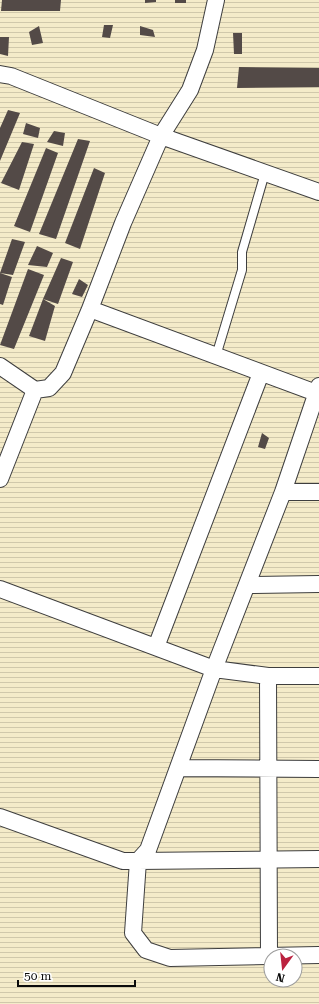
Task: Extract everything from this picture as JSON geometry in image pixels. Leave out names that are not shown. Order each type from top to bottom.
[{"type":"street","points":[[0,366],[35,390],[49,388],[63,373],[90,309],[123,223],[161,136],[190,90],[205,50],[216,0]]},
{"type":"street","points":[[0,74],[11,76],[161,136],[319,192]]},
{"type":"street","points":[[90,309],[261,373],[318,391],[283,492],[214,669],[148,850],[138,862],[133,934],[146,950],[170,958],[263,956]]},
{"type":"street","points":[[156,647],[261,373]]},
{"type":"street","points":[[0,479],[35,390]]},
{"type":"street","points":[[283,492],[319,492]]},
{"type":"street","points":[[247,585],[319,584]]},
{"type":"street","points":[[0,589],[214,669],[268,676],[319,676]]},
{"type":"street","points":[[268,676],[269,948]]},
{"type":"street","points":[[179,768],[319,768]]},
{"type":"street","points":[[0,817],[123,862],[319,859]]},
{"type":"street","points":[[303,955],[319,955]]},
{"type":"lane","points":[[216,356],[242,270],[242,252],[265,173]]},
{"type":"shaded area","points":[[0,0],[319,0],[319,1004],[0,1004]]},
{"type":"building","points":[[2,0],[61,0],[60,11],[1,11]]},
{"type":"building","points":[[145,0],[156,0],[156,2],[145,3]]},
{"type":"building","points":[[175,0],[186,0],[186,3],[175,3]]},
{"type":"building","points":[[104,25],[113,25],[110,38],[102,37]]},
{"type":"building","points":[[39,26],[43,43],[32,45],[29,32]]},
{"type":"building","points":[[140,26],[153,30],[155,37],[140,35]]},
{"type":"building","points":[[233,33],[242,33],[242,54],[234,54]]},
{"type":"building","points":[[0,37],[9,37],[8,56],[0,54]]},
{"type":"building","points":[[239,67],[319,68],[319,87],[237,88]]},
{"type":"building","points":[[8,110],[20,113],[0,161],[0,128]]},
{"type":"building","points":[[26,123],[40,128],[38,138],[23,134]]},
{"type":"building","points":[[54,131],[65,133],[63,146],[47,142]]},
{"type":"building","points":[[78,139],[90,141],[56,239],[39,234]]},
{"type":"building","points":[[22,142],[34,144],[19,190],[1,183]]},
{"type":"building","points":[[46,148],[58,153],[30,232],[14,226]]},
{"type":"building","points":[[94,168],[105,173],[80,249],[65,243]]},
{"type":"building","points":[[12,239],[25,242],[13,275],[0,273]]},
{"type":"building","points":[[37,246],[53,253],[47,267],[28,265]]},
{"type":"building","points":[[61,258],[73,262],[58,304],[43,299]]},
{"type":"building","points":[[28,269],[44,275],[14,349],[0,345]]},
{"type":"building","points":[[0,273],[12,277],[3,305],[0,304]]},
{"type":"building","points":[[79,279],[88,285],[82,297],[72,294]]},
{"type":"building","points":[[43,299],[55,306],[45,341],[29,336]]},
{"type":"building","points":[[262,433],[269,438],[265,449],[258,447]]}]
